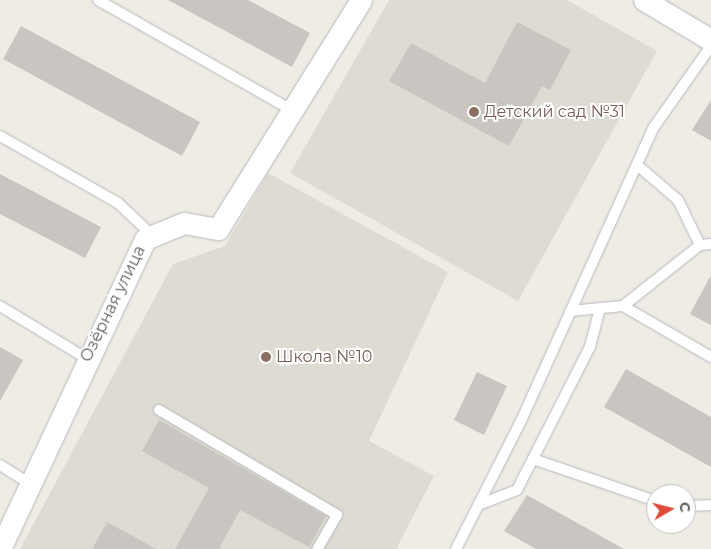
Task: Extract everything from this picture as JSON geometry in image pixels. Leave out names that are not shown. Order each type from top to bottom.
[{"type":"street","name":"Озёрная улица","points":[[0,549],[87,359],[145,239],[184,223],[218,229],[361,0]]},
{"type":"street","points":[[644,0],[711,40]]},
{"type":"lane","points":[[98,0],[292,111]]},
{"type":"lane","points":[[456,549],[570,311],[654,127],[711,46]]},
{"type":"lane","points":[[0,136],[118,203],[152,236]]},
{"type":"lane","points":[[570,311],[623,306],[706,244],[678,200],[637,165]]},
{"type":"lane","points":[[0,306],[87,359]]},
{"type":"lane","points":[[623,306],[711,358]]},
{"type":"lane","points":[[478,505],[518,490],[590,348],[600,308]]},
{"type":"lane","points":[[159,410],[337,515],[317,549]]},
{"type":"lane","points":[[533,458],[646,498]]},
{"type":"lane","points":[[0,465],[29,483]]},
{"type":"lane","points":[[696,506],[711,505]]},
{"type":"shaded area","name":"Детский сад №31","points":[[389,0],[567,0],[657,51],[518,301],[290,173]]},
{"type":"shaded area","name":"Школа №10","points":[[268,173],[448,272],[369,441],[434,476],[396,549],[20,549],[173,264],[225,246]]},
{"type":"building","points":[[168,0],[248,0],[310,33],[292,67]]},
{"type":"building","points":[[517,22],[571,50],[550,90],[542,86],[509,146],[389,81],[411,43],[485,83]]},
{"type":"building","points":[[21,26],[200,122],[182,156],[3,59]]},
{"type":"building","points":[[711,100],[711,141],[692,130]]},
{"type":"building","points":[[0,174],[101,227],[85,258],[0,214]]},
{"type":"building","points":[[711,275],[711,325],[690,314]]},
{"type":"building","points":[[0,347],[23,360],[0,401]]},
{"type":"building","points":[[626,369],[711,417],[711,467],[604,407]]},
{"type":"building","points":[[477,372],[507,386],[484,435],[454,420]]},
{"type":"building","points":[[159,420],[326,516],[309,547],[240,510],[219,549],[175,549],[209,488],[142,451]]},
{"type":"building","points":[[527,495],[624,549],[536,549],[504,531]]},
{"type":"building","points":[[107,522],[156,549],[92,549]]},
{"type":"place","name":"Детский сад №31","points":[[474,112]]},
{"type":"place","name":"Школа №10","points":[[266,357]]}]
